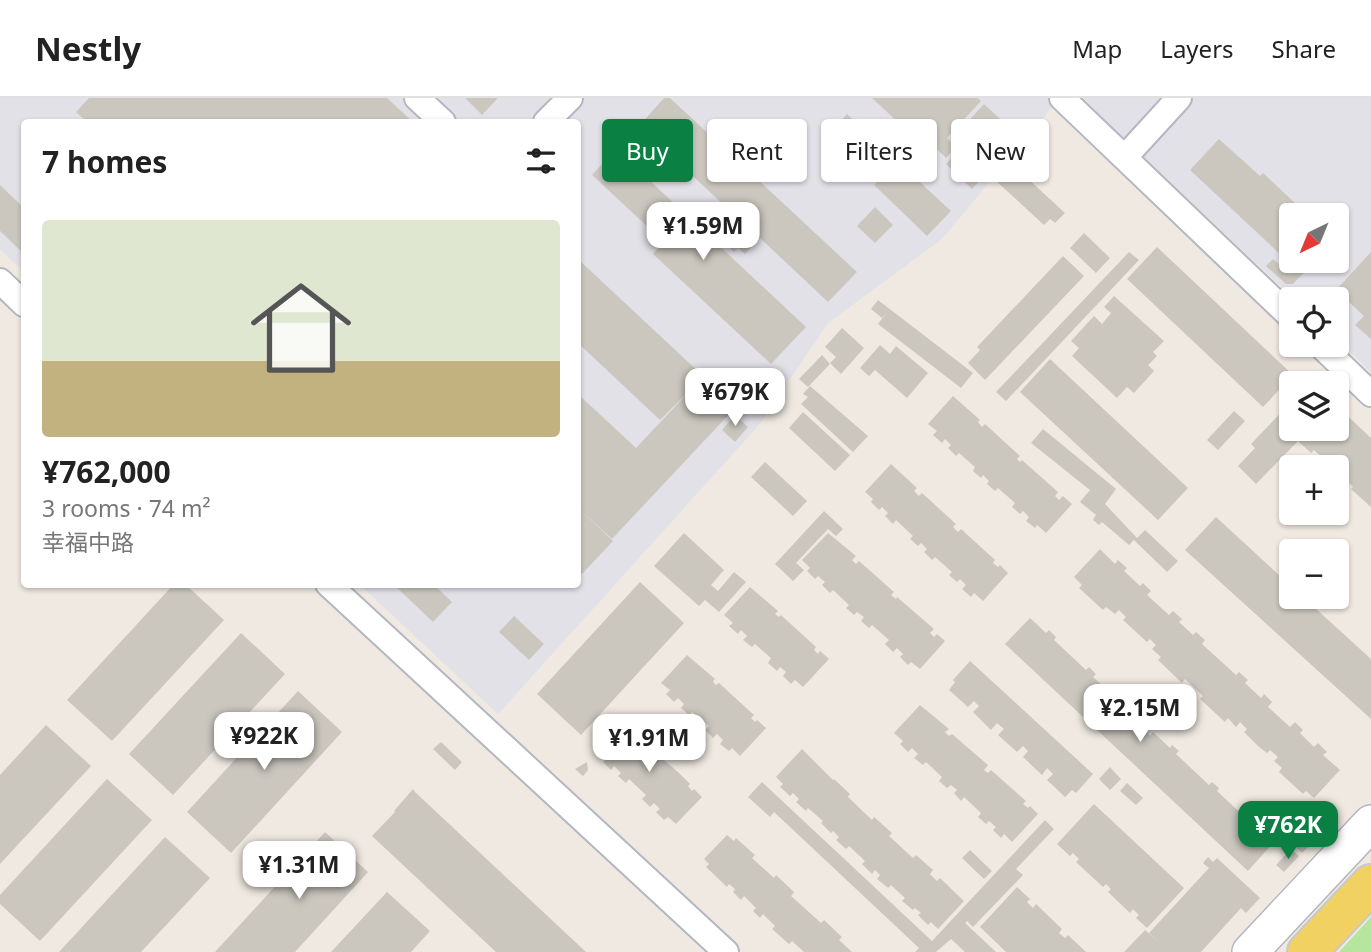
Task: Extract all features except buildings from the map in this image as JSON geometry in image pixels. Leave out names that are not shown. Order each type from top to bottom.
[{"type":"main road","points":[[1250,952],[1371,823]]},
{"type":"main road","points":[[1307,952],[1371,884]]},
{"type":"street","points":[[417,98],[440,119]]},
{"type":"street","points":[[549,119],[570,98]]},
{"type":"street","points":[[1062,98],[1279,305]]},
{"type":"street","points":[[1125,157],[1179,98]]},
{"type":"street","points":[[0,281],[21,301]]},
{"type":"street","points":[[1332,357],[1371,394]]},
{"type":"street","points":[[332,588],[726,952]]},
{"type":"shaded area","points":[[0,98],[1060,98],[1042,119],[951,119],[951,182],[990,182],[942,239],[828,323],[759,425],[498,714],[363,588],[581,588],[581,119],[21,119],[21,269],[0,249]]},
{"type":"shaded area","points":[[1081,98],[1371,98],[1371,372],[1349,351],[1349,287],[1281,287]]},
{"type":"green space","points":[[1371,917],[1371,952],[1339,952]]}]
